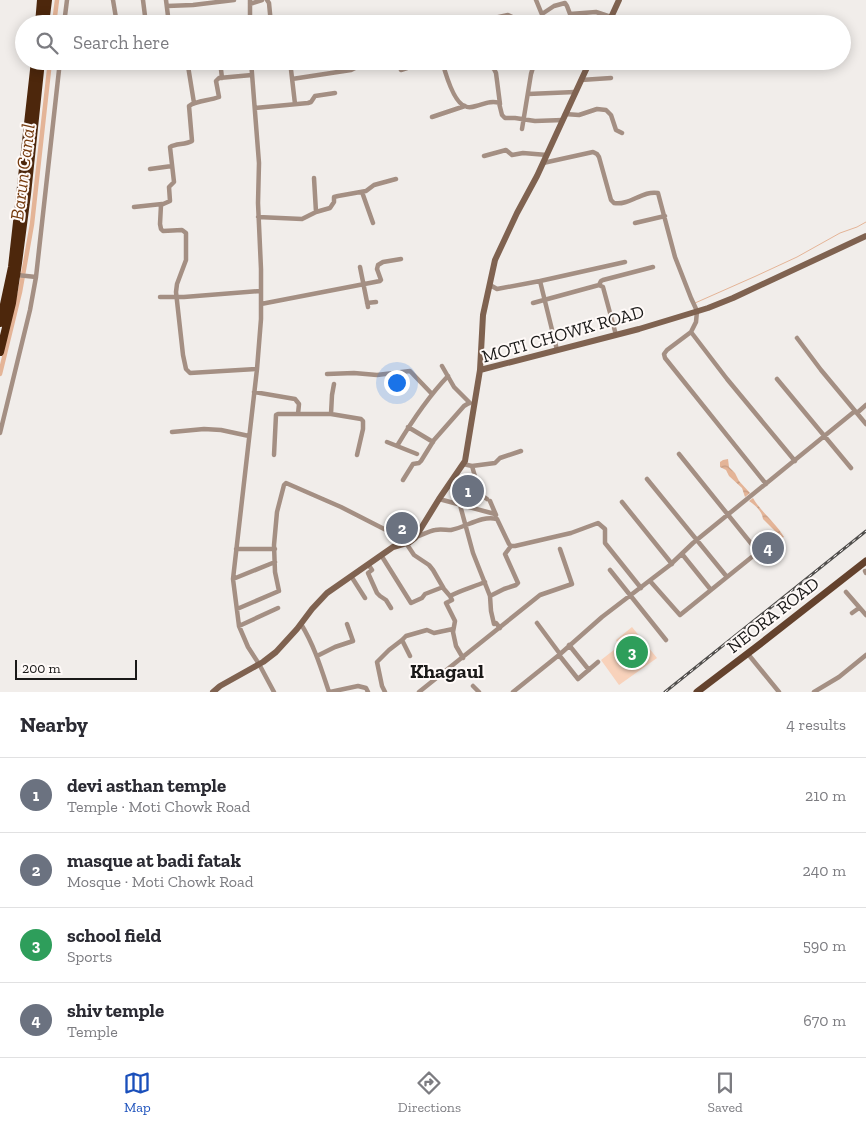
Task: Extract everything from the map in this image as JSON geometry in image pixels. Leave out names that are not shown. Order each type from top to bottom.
[{"type":"highway","points":[[40,15],[41,0]]},
{"type":"highway","points":[[46,15],[48,0]]},
{"type":"highway","points":[[0,323],[12,268],[34,70]]},
{"type":"highway","points":[[0,352],[19,275],[40,70]]},
{"type":"main road","name":"NEORA ROAD","points":[[699,691],[866,561]]},
{"type":"street","points":[[65,15],[67,0]]},
{"type":"street","points":[[113,0],[116,15]]},
{"type":"street","points":[[143,0],[145,15]]},
{"type":"street","points":[[166,3],[193,6],[234,0]]},
{"type":"street","points":[[250,15],[250,2],[262,0]]},
{"type":"street","points":[[267,0],[270,15]]},
{"type":"street","points":[[536,0],[542,14],[554,3],[565,2],[569,12],[572,14],[596,12],[605,15]]},
{"type":"street","points":[[612,15],[619,0]]},
{"type":"street","points":[[0,433],[30,310],[59,70]]},
{"type":"street","points":[[189,70],[194,103]]},
{"type":"street","points":[[221,70],[222,78]]},
{"type":"street","points":[[252,70],[259,163],[258,217],[261,319],[233,579],[239,626],[248,647],[274,692]]},
{"type":"street","points":[[291,70],[295,104]]},
{"type":"street","points":[[292,79],[351,70]]},
{"type":"street","points":[[445,70],[450,85],[460,103],[465,106]]},
{"type":"street","points":[[494,70],[496,73],[502,114],[505,118],[535,121],[579,115],[598,109],[606,110],[611,115],[616,130],[622,133]]},
{"type":"street","points":[[522,129],[532,70]]},
{"type":"street","points":[[480,370],[484,315],[495,260],[543,163],[586,70]]},
{"type":"street","points":[[134,207],[162,204],[170,201],[169,186],[174,182],[170,147],[171,145],[188,143],[192,140],[189,106],[219,97],[217,79],[252,75]]},
{"type":"street","points":[[581,80],[611,78]]},
{"type":"street","points":[[255,108],[308,103],[317,95],[335,92]]},
{"type":"street","points":[[528,94],[575,92]]},
{"type":"street","points":[[432,117],[465,106],[474,107],[494,101],[497,101],[500,105]]},
{"type":"street","points":[[484,156],[506,150],[512,155],[523,153],[546,155]]},
{"type":"street","points":[[543,163],[593,152],[597,154],[611,200],[614,203],[621,204],[655,192],[658,193],[676,257],[697,311],[696,322],[691,332],[667,350],[664,354],[665,358],[766,484]]},
{"type":"street","points":[[150,169],[172,166]]},
{"type":"street","points":[[314,178],[316,212]]},
{"type":"street","points":[[258,217],[302,219],[330,208],[334,202],[334,197],[366,191],[374,185],[396,179]]},
{"type":"street","points":[[362,192],[373,223]]},
{"type":"street","points":[[162,204],[160,211],[161,229],[165,231],[182,230],[186,233],[186,260],[177,284],[176,296],[186,369],[188,372],[257,369]]},
{"type":"street","points":[[635,223],[665,216]]},
{"type":"street","name":"MOTI CHOWK ROAD","points":[[213,692],[276,652],[327,593],[393,546],[406,543],[415,538],[465,461],[472,404],[480,370],[616,335],[697,311],[733,298],[866,236]]},
{"type":"street","points":[[261,304],[380,281],[377,267],[379,264],[401,259]]},
{"type":"street","points":[[490,286],[496,290],[540,282],[625,262]]},
{"type":"street","points":[[360,267],[368,305],[376,302]]},
{"type":"street","points":[[533,303],[600,285],[603,280],[653,267]]},
{"type":"street","points":[[19,275],[34,277]]},
{"type":"street","points":[[540,282],[557,350]]},
{"type":"street","points":[[600,285],[616,335]]},
{"type":"street","points":[[160,296],[260,291]]},
{"type":"street","points":[[691,332],[727,379],[795,460]]},
{"type":"street","points":[[797,338],[866,424]]},
{"type":"street","points":[[442,366],[454,387],[472,404]]},
{"type":"street","points":[[327,374],[377,374],[410,371],[432,394]]},
{"type":"street","points":[[397,446],[432,394],[448,376]]},
{"type":"street","points":[[777,379],[851,468]]},
{"type":"street","points":[[331,414],[334,384]]},
{"type":"street","points":[[254,392],[295,399],[299,404],[298,414]]},
{"type":"street","points":[[403,480],[413,464],[421,461],[433,442],[464,406],[472,404]]},
{"type":"street","points":[[513,692],[602,617],[672,564],[697,540],[795,460],[866,405]]},
{"type":"street","points":[[274,455],[276,415],[331,414],[361,419],[363,421],[357,455]]},
{"type":"street","points":[[408,427],[433,442]]},
{"type":"street","points":[[172,432],[204,429],[222,430],[249,436]]},
{"type":"street","points":[[387,442],[417,454]]},
{"type":"street","points":[[463,464],[472,466],[495,463],[500,458],[520,451]]},
{"type":"street","points":[[650,581],[680,615],[758,552],[679,454]]},
{"type":"street","points":[[472,466],[480,494],[489,500],[511,546]]},
{"type":"street","points":[[647,479],[727,577]]},
{"type":"street","points":[[237,609],[279,591],[275,562],[277,512],[286,483],[341,507],[388,531],[399,545]]},
{"type":"street","points":[[439,499],[496,517]]},
{"type":"street","points":[[622,502],[672,564]]},
{"type":"street","points":[[460,505],[473,553],[490,596],[490,611],[494,624],[496,623],[500,628]]},
{"type":"street","points":[[415,538],[436,530],[450,530],[484,518],[496,517]]},
{"type":"street","points":[[490,596],[518,583],[505,554],[511,546],[562,536],[598,523],[605,529],[605,544],[641,588]]},
{"type":"street","points":[[406,543],[414,555],[429,565],[452,600],[446,603],[454,621],[453,629],[456,646],[463,658]]},
{"type":"street","points":[[236,549],[275,548]]},
{"type":"street","points":[[419,692],[540,595],[572,584],[560,550]]},
{"type":"street","points":[[682,554],[711,590]]},
{"type":"street","points":[[382,555],[411,603],[422,598],[425,594],[443,587]]},
{"type":"street","points":[[233,579],[275,562]]},
{"type":"street","points":[[368,564],[372,570],[368,573],[377,593],[386,600],[391,608]]},
{"type":"street","points":[[610,570],[666,640]]},
{"type":"street","points":[[351,576],[365,598]]},
{"type":"street","points":[[450,596],[485,582]]},
{"type":"street","points":[[846,592],[866,615]]},
{"type":"street","points":[[239,626],[278,608]]},
{"type":"street","points":[[852,613],[859,608]]},
{"type":"street","points":[[537,623],[578,679],[598,662]]},
{"type":"street","points":[[301,624],[309,637],[330,692],[358,686],[366,688],[368,692]]},
{"type":"street","points":[[317,656],[353,641],[347,624]]},
{"type":"street","points":[[385,692],[377,662],[389,650],[406,636],[427,630],[434,633],[453,629]]},
{"type":"street","points":[[402,640],[410,656]]},
{"type":"street","points":[[569,645],[589,670]]},
{"type":"street","points":[[748,654],[779,692]]},
{"type":"street","points":[[814,692],[839,677],[866,655]]},
{"type":"street","points":[[474,686],[479,692]]},
{"type":"shaded area","points":[[632,627],[657,658],[619,685],[601,660],[619,646],[616,640]]},
{"type":"water","points":[[728,459],[729,467],[750,493],[745,497],[742,488],[729,476],[726,470],[720,467],[720,462]]},
{"type":"water","points":[[753,498],[784,537],[782,538],[763,519],[758,509],[749,501]]},
{"type":"waterway","name":"Barun Canal","points":[[55,15],[57,0]]},
{"type":"waterway","name":"Barun Canal","points":[[0,374],[20,292],[32,224],[49,70]]},
{"type":"waterway","points":[[695,303],[797,257],[840,233],[866,222]]},
{"type":"railway","points":[[665,692],[866,531]]},
{"type":"place","name":"devi asthan temple","points":[[468,491]]},
{"type":"place","name":"masque at badi fatak","points":[[402,528]]},
{"type":"place","name":"shiv temple","points":[[768,548]]},
{"type":"place","name":"school field","points":[[632,652]]},
{"type":"district","name":"Khagaul","points":[[447,671]]}]
